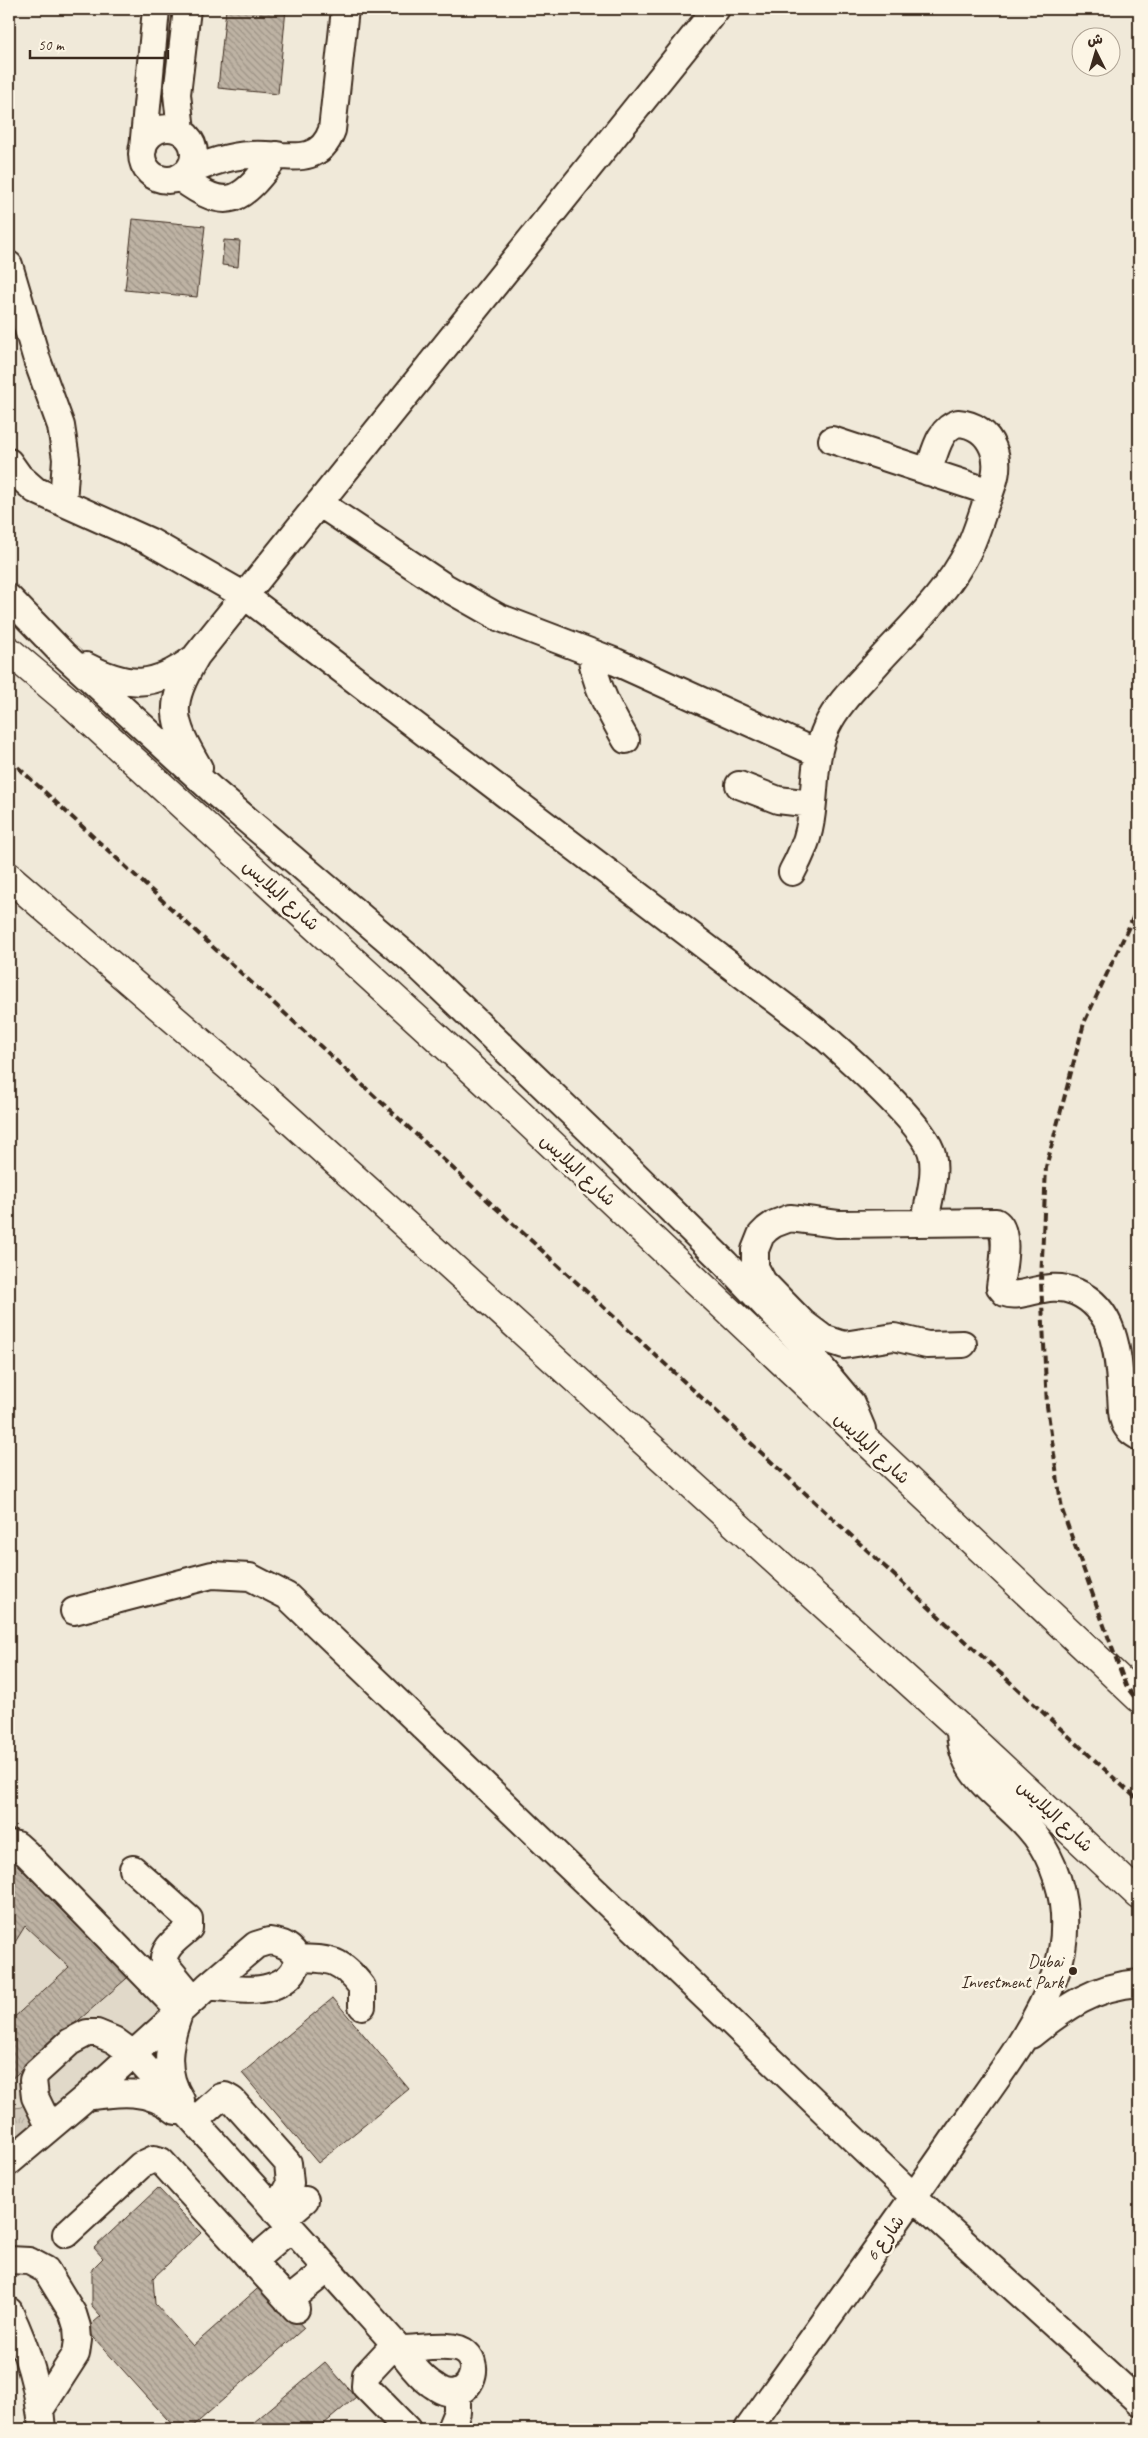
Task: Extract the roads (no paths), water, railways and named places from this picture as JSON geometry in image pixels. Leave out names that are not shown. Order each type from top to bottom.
[{"type":"highway","name":"شارع اليلايس","points":[[9,651],[80,712],[490,1086],[862,1440],[1139,1698]]},
{"type":"highway","name":"شارع اليلايس","points":[[9,877],[276,1108],[960,1728],[1139,1895]]},
{"type":"street","points":[[156,9],[142,150],[145,165],[156,176],[163,179],[181,175],[216,161],[264,155],[310,155],[321,150],[332,130],[345,9]]},
{"type":"street","points":[[181,175],[194,159],[191,141],[183,133],[177,94],[187,9]]},
{"type":"street","points":[[212,790],[183,740],[176,720],[176,697],[180,685],[197,655],[716,9]]},
{"type":"street","points":[[142,150],[146,140],[153,133],[162,128],[172,128],[183,133],[264,155]]},
{"type":"street","points":[[181,175],[207,196],[229,198],[249,190],[264,155]]},
{"type":"street","points":[[9,266],[37,360],[60,426],[66,459],[63,502]]},
{"type":"street","points":[[792,872],[805,845],[818,753],[828,725],[844,701],[940,594],[955,572],[968,550],[990,492],[997,470],[996,453],[986,436],[971,426],[958,423],[946,429],[942,434],[928,472]]},
{"type":"street","points":[[832,440],[990,492]]},
{"type":"street","points":[[9,462],[19,476],[31,487],[151,542],[245,596],[804,1019],[890,1099],[929,1144],[934,1165],[924,1222]]},
{"type":"street","points":[[320,503],[471,603],[526,629],[590,653],[818,753]]},
{"type":"street","points":[[9,598],[63,654],[212,790],[414,962],[718,1256],[799,1341],[851,1403],[862,1428],[862,1440]]},
{"type":"street","points":[[590,653],[602,697],[626,740]]},
{"type":"street","points":[[63,654],[107,677],[143,682],[165,677],[197,655]]},
{"type":"street","points":[[739,785],[778,800],[812,804]]},
{"type":"street","points":[[963,1344],[927,1345],[894,1337],[857,1345],[832,1342],[803,1323],[763,1282],[755,1267],[757,1243],[767,1229],[781,1220],[795,1219],[838,1224],[996,1222],[1001,1225],[1004,1235],[1000,1287],[1005,1293],[1014,1294],[1044,1288],[1068,1289],[1078,1293],[1106,1318],[1116,1341],[1123,1420],[1132,1433],[1139,1437]]},
{"type":"street","points":[[74,1611],[212,1575],[225,1574],[250,1578],[288,1596],[914,2197],[1139,2402]]},
{"type":"street","points":[[960,1728],[962,1752],[972,1773],[1034,1835],[1049,1859],[1061,1895],[1064,1934],[1056,1973],[1041,2007],[1019,2045]]},
{"type":"street","points":[[9,1844],[17,1845],[194,1998],[265,1988],[291,1976],[297,1963],[293,1949],[282,1942],[269,1941],[256,1945],[194,1998],[86,2097],[49,2126],[9,2162]]},
{"type":"street","points":[[133,1869],[189,1918],[190,1928],[165,1951],[163,1957],[164,1963],[194,1998]]},
{"type":"street","points":[[297,1963],[336,1977],[343,1983],[356,2004]]},
{"type":"street","points":[[1019,2045],[1058,2012],[1079,2000],[1101,1990],[1139,1983]]},
{"type":"street","points":[[194,1998],[171,2034],[168,2060],[173,2085],[191,2113],[194,2122]]},
{"type":"street","points":[[49,2126],[34,2096],[32,2080],[36,2073],[70,2042],[87,2033],[97,2033],[114,2040],[133,2054],[328,2269],[397,2347],[426,2380],[447,2392],[457,2392],[466,2387],[472,2379],[474,2369],[471,2359],[464,2351],[444,2347],[397,2347],[366,2375],[364,2380],[366,2386],[407,2429]]},
{"type":"street","name":"شارع 6","points":[[748,2429],[914,2197],[1019,2045]]},
{"type":"street","points":[[86,2097],[126,2092],[151,2096],[194,2122]]},
{"type":"street","points":[[194,2122],[221,2097],[225,2096],[232,2100],[288,2163],[290,2183],[282,2218]]},
{"type":"street","points":[[66,2234],[140,2165],[154,2159],[166,2166],[292,2305],[328,2269]]},
{"type":"street","points":[[252,2261],[282,2218],[302,2196]]},
{"type":"street","points":[[9,2260],[29,2261],[46,2270],[73,2314],[77,2327],[76,2354],[41,2420]]},
{"type":"street","points":[[9,2311],[24,2347],[41,2420]]},
{"type":"street","points":[[450,2429],[457,2412],[457,2392]]},
{"type":"railway","points":[[9,759],[1139,1801]]},
{"type":"railway","points":[[1139,905],[1084,1023],[1046,1167],[1041,1282],[1047,1406],[1062,1510],[1126,1686],[1139,1703]]},
{"type":"place","name":"Dubai Investment Park","points":[[1073,1971]]}]
